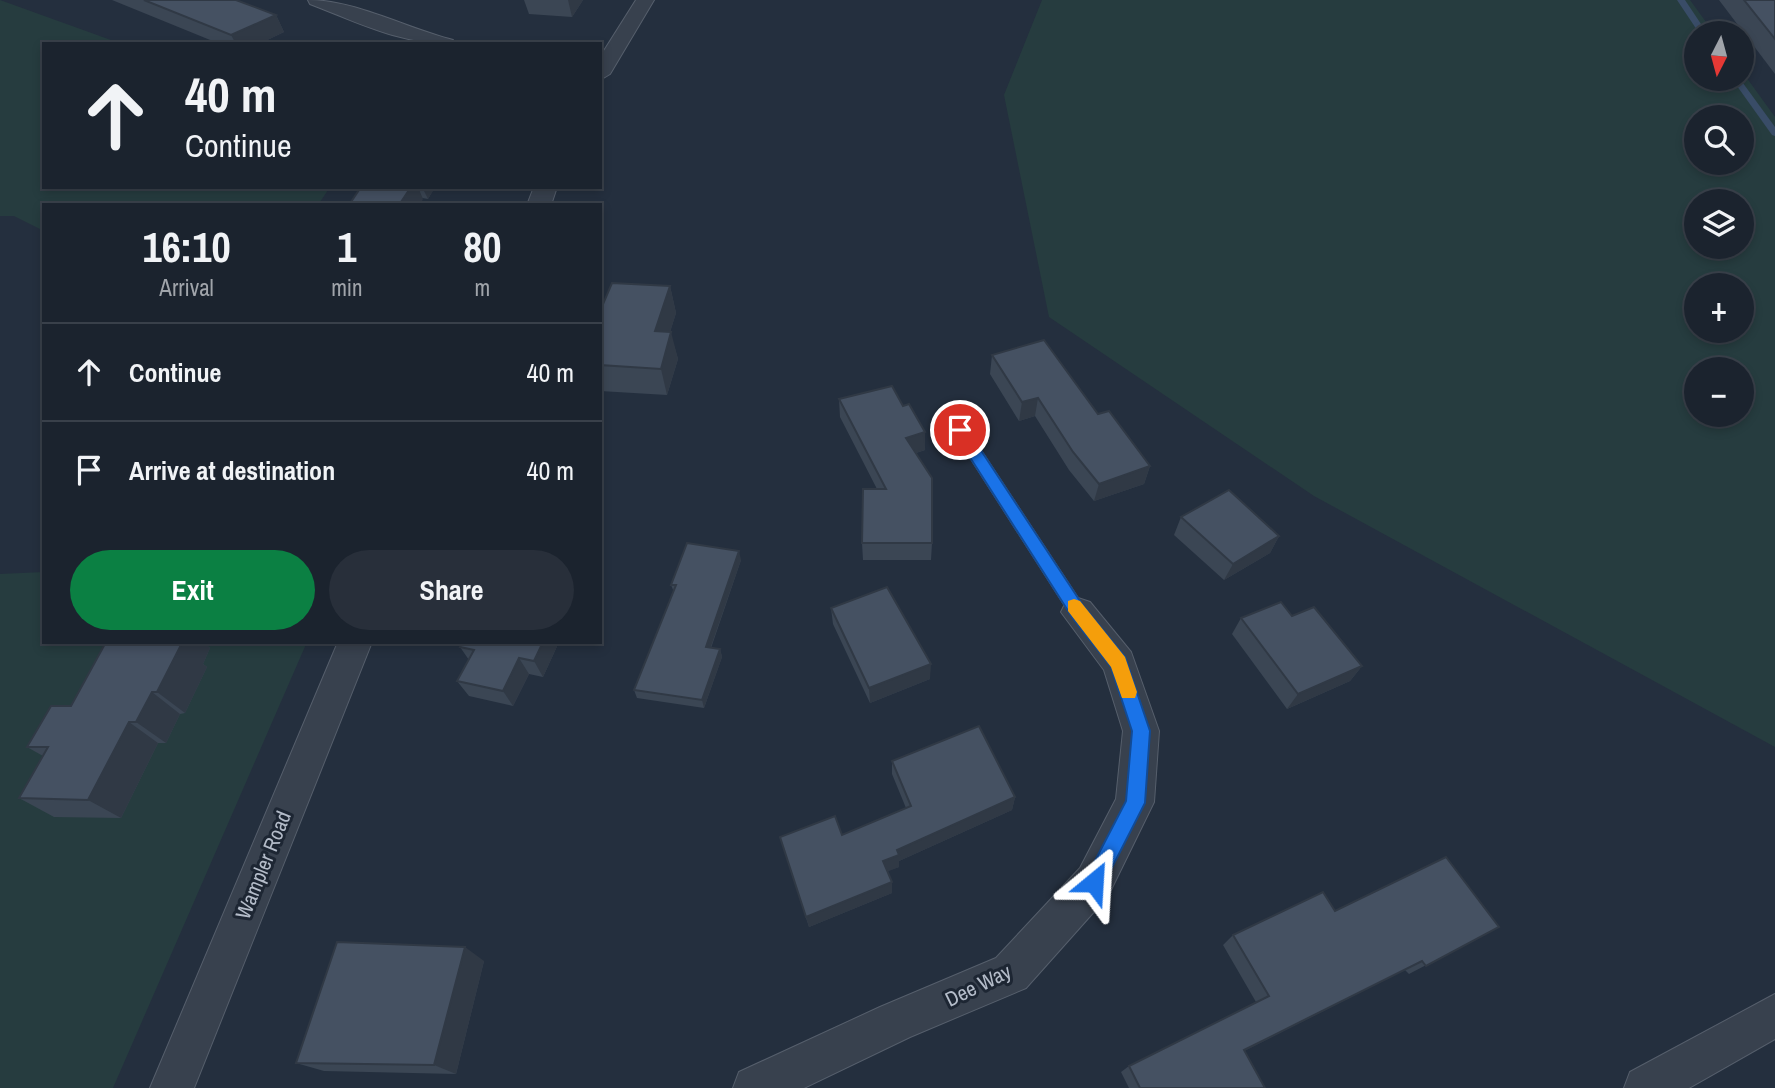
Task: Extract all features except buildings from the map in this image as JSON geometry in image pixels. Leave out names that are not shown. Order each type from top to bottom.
[{"type":"street","points":[[317,0],[409,35],[438,42]]},
{"type":"street","points":[[604,62],[645,0]]},
{"type":"street","name":"Dee Way","points":[[755,1088],[895,1022],[1011,973],[1094,882],[1135,803],[1141,731],[1119,663],[1078,612]]},
{"type":"street","name":"Wampler Road","points":[[172,1088],[354,644]]},
{"type":"street","points":[[1646,1088],[1775,1015]]},
{"type":"lane","points":[[960,430],[1078,612]]},
{"type":"green space","points":[[0,0],[116,42],[42,42],[42,189],[329,189],[319,203],[42,203],[42,230],[14,216],[0,216]]},
{"type":"green space","points":[[1042,0],[1690,0],[1705,21],[1684,21],[1684,91],[1754,91],[1754,88],[1775,117],[1775,747],[1314,496],[1049,317],[1004,95]]},
{"type":"green space","points":[[42,572],[42,644],[306,644],[113,1088],[0,1088],[0,574]]},
{"type":"waterway","points":[[1681,0],[1695,21]]},
{"type":"waterway","points":[[1745,91],[1775,133]]},
{"type":"slow traffic","points":[[1074,606],[1119,663],[1128,692]]},
{"type":"route","points":[[960,430],[1078,612],[1119,663],[1141,731],[1135,803],[1094,882]]}]
